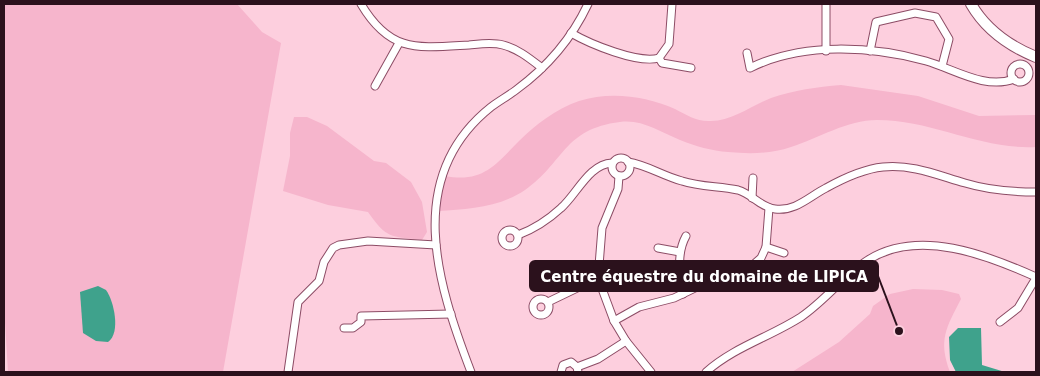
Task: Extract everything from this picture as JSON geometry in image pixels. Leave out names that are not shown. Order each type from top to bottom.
[{"type":"main road","points":[[971,4],[985,23],[999,37],[1036,57]]},
{"type":"street","points":[[361,4],[376,26],[399,43],[421,48],[500,44],[520,52],[542,68]]},
{"type":"street","points":[[471,372],[451,314],[436,245],[435,198],[444,170],[456,146],[481,115],[542,68],[571,34],[588,4]]},
{"type":"street","points":[[571,34],[621,53],[648,59],[659,58],[669,44],[672,4]]},
{"type":"street","points":[[826,4],[826,50]]},
{"type":"street","points":[[870,51],[876,22],[922,13],[936,17],[949,39],[942,66]]},
{"type":"street","points":[[375,86],[399,43]]},
{"type":"street","points":[[747,53],[750,68],[776,59],[826,50],[870,51],[911,57],[980,80],[1006,82],[1014,79]]},
{"type":"street","points":[[659,58],[662,63],[691,68]]},
{"type":"street","points":[[518,235],[539,225],[560,209],[599,166],[612,163],[620,158],[682,182],[739,191],[769,208],[788,209],[855,174],[883,167],[921,169],[964,183],[996,190],[1036,192]]},
{"type":"street","points":[[619,176],[628,173],[630,168],[628,162]]},
{"type":"street","points":[[612,163],[612,171],[619,176]]},
{"type":"street","points":[[619,176],[618,188],[602,228],[598,278],[614,321],[626,341],[651,372]]},
{"type":"street","points":[[752,198],[754,178]]},
{"type":"street","points":[[614,321],[639,307],[683,294],[718,277],[753,265],[761,258],[766,246],[769,208]]},
{"type":"street","points":[[683,294],[680,252],[686,236]]},
{"type":"street","points":[[288,372],[298,302],[319,281],[324,262],[333,248],[339,245],[368,241],[436,245]]},
{"type":"street","points":[[706,372],[745,344],[777,330],[811,310],[861,265],[889,250],[913,245],[935,246],[988,259],[1036,278],[1018,308],[1000,322]]},
{"type":"street","points":[[766,246],[784,253]]},
{"type":"street","points":[[658,248],[680,252]]},
{"type":"street","points":[[548,302],[598,278]]},
{"type":"street","points":[[344,328],[353,328],[361,322],[361,316],[451,314]]},
{"type":"street","points":[[561,372],[565,363],[573,363],[578,369],[626,341]]},
{"type":"shaded area","points":[[4,4],[237,4],[262,32],[281,43],[223,372],[8,372],[4,306]]},
{"type":"shaded area","points":[[841,85],[918,96],[979,116],[1036,115],[1036,147],[996,144],[918,125],[898,121],[877,120],[844,126],[776,151],[736,153],[716,151],[698,146],[636,122],[620,122],[601,126],[575,139],[538,180],[515,196],[494,204],[438,211],[445,176],[469,177],[487,170],[503,158],[539,123],[562,108],[579,101],[603,96],[628,96],[652,101],[688,116],[711,121],[734,116],[780,95],[806,89]]},
{"type":"shaded area","points":[[294,117],[307,117],[327,126],[374,161],[386,163],[411,182],[422,202],[427,232],[422,240],[390,235],[380,227],[368,212],[328,205],[283,191],[290,156],[290,133]]},
{"type":"shaded area","points":[[98,286],[106,290],[114,309],[114,332],[108,342],[96,341],[83,333],[80,292]]},
{"type":"shaded area","points":[[913,289],[942,290],[959,294],[961,299],[951,318],[944,342],[946,361],[950,372],[792,372],[839,342],[870,314],[873,306],[890,294]]},
{"type":"shaded area","points":[[958,328],[981,328],[982,365],[1005,372],[956,372],[950,360],[949,337]]},
{"type":"place","name":"Centre équestre du domaine de LIPICA","points":[[899,331]]}]
